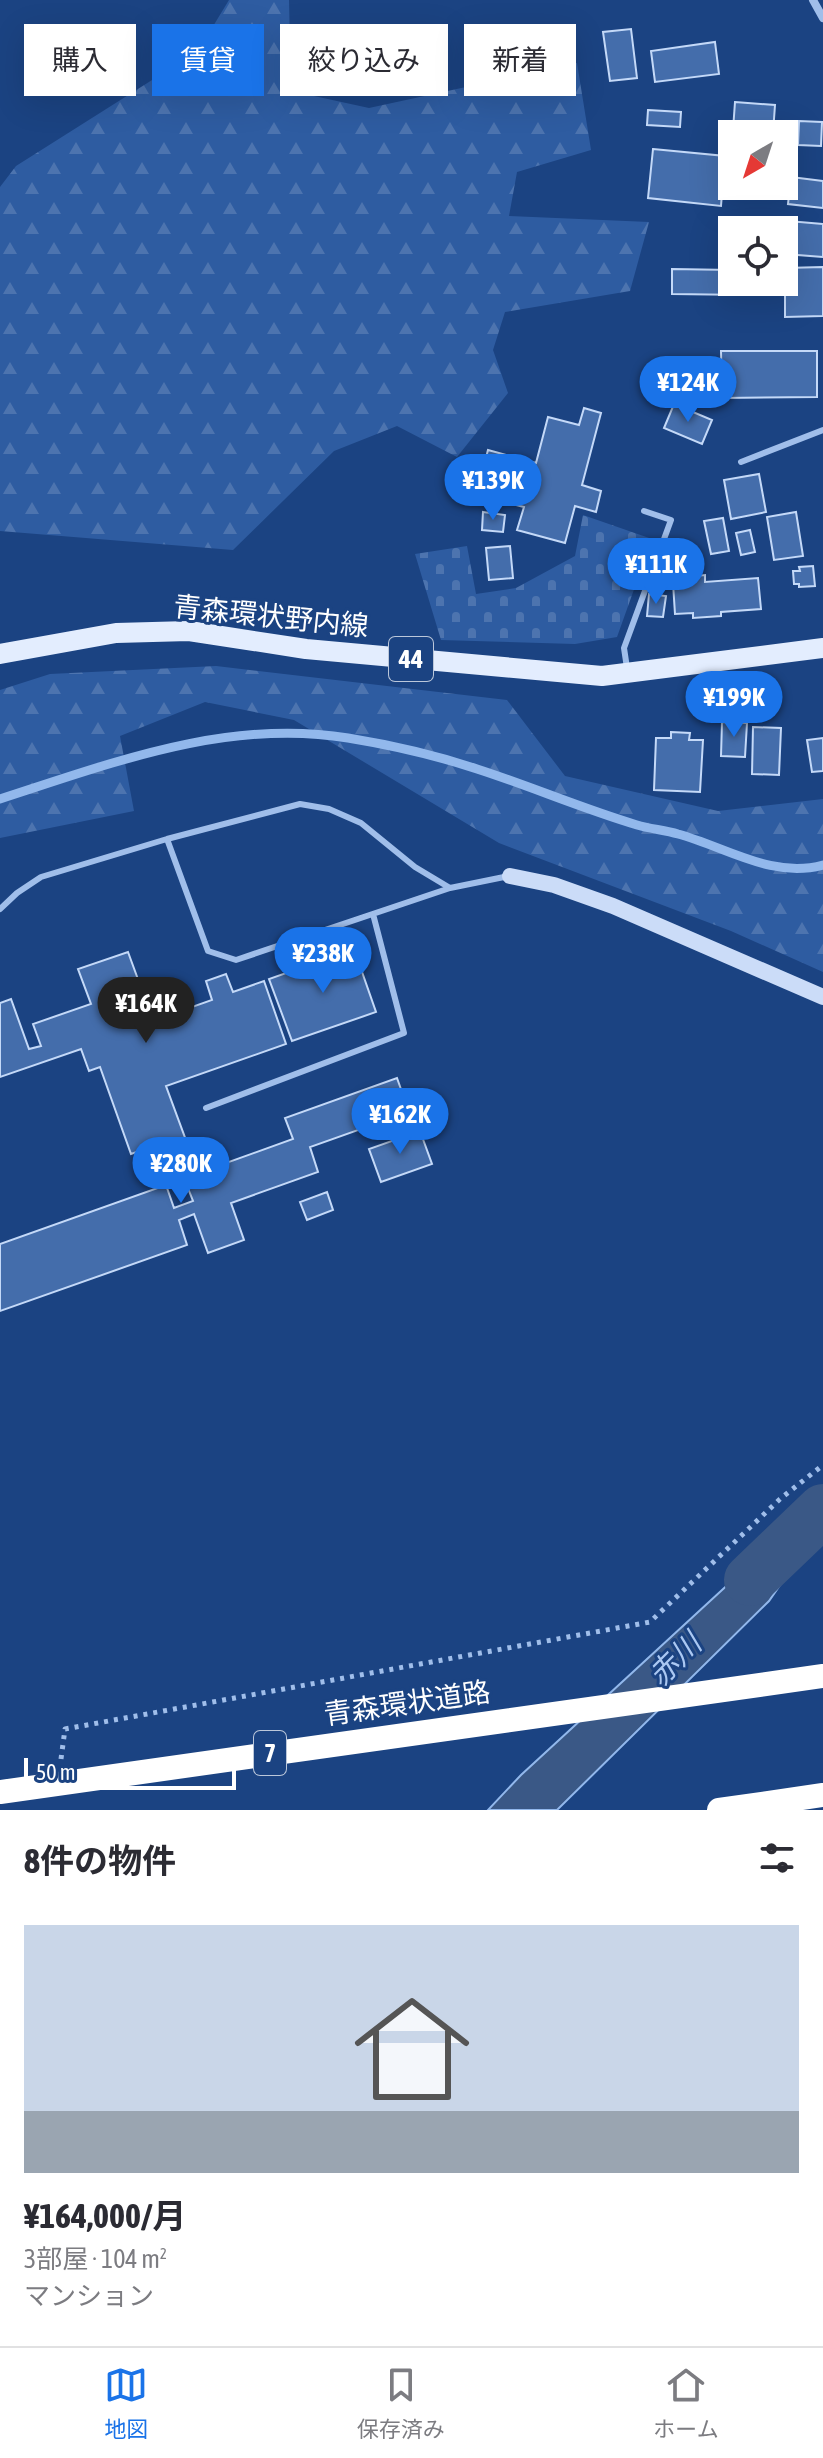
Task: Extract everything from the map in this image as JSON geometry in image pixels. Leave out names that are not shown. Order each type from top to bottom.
[{"type":"highway","name":"青森環状道路","points":[[0,1792],[823,1676]]},
{"type":"highway","points":[[719,1810],[823,1795]]},
{"type":"main road","name":"青森環状野内線","points":[[0,654],[116,633],[189,631],[306,649],[602,676],[823,648]]},
{"type":"street","points":[[813,0],[823,18]]},
{"type":"street","points":[[510,876],[554,885],[613,906],[823,997]]},
{"type":"lane","points":[[741,462],[823,430]]},
{"type":"lane","points":[[627,674],[624,648],[671,520],[644,511]]},
{"type":"lane","points":[[0,909],[41,877],[300,804],[329,809],[361,823],[415,867],[450,888]]},
{"type":"lane","points":[[167,839],[208,951],[236,960],[450,888],[510,876]]},
{"type":"lane","points":[[206,1108],[404,1033],[373,914]]},
{"type":"path","points":[[57,1784],[65,1729],[650,1622],[780,1499],[823,1465]]},
{"type":"green space","points":[[229,0],[289,0],[290,24],[280,24],[280,96],[314,96],[369,108],[424,96],[448,96],[448,91],[464,87],[464,96],[576,96],[577,63],[591,150],[517,172],[509,216],[649,222],[630,291],[505,312],[493,350],[508,393],[457,457],[397,426],[334,451],[233,550],[0,531],[0,187],[16,166],[127,96],[136,96],[136,90],[152,80],[152,96],[264,96],[264,24],[214,24]]},
{"type":"green space","points":[[583,515],[652,539],[617,637],[575,644],[441,640],[415,554],[467,546],[476,594],[516,588],[575,556]]},
{"type":"green space","points":[[216,666],[507,700],[565,776],[718,811],[823,799],[823,972],[731,931],[499,843],[294,720],[205,702],[120,736],[134,811],[0,838],[0,690],[50,674]]},
{"type":"water","points":[[796,1522],[811,1540],[769,1601],[557,1810],[488,1810],[521,1775]]},
{"type":"building","points":[[631,29],[637,78],[610,81],[603,32]]},
{"type":"building","points":[[715,42],[719,74],[655,82],[651,51]]},
{"type":"building","points":[[735,102],[775,105],[774,120],[734,120]]},
{"type":"building","points":[[648,110],[681,112],[680,127],[647,125]]},
{"type":"building","points":[[799,121],[822,122],[821,146],[798,145]]},
{"type":"building","points":[[653,149],[718,155],[718,200],[721,200],[721,206],[648,198]]},
{"type":"building","points":[[798,178],[823,181],[823,208],[788,204],[788,200],[798,200]]},
{"type":"building","points":[[798,222],[823,224],[823,257],[798,255]]},
{"type":"building","points":[[823,267],[823,316],[785,317],[785,296],[798,296],[798,268]]},
{"type":"building","points":[[672,269],[718,270],[718,295],[672,294]]},
{"type":"building","points":[[721,351],[817,351],[817,397],[722,398]]},
{"type":"building","points":[[674,404],[712,420],[702,444],[664,428]]},
{"type":"building","points":[[584,408],[601,413],[582,485],[601,491],[596,512],[575,506],[565,543],[517,530],[524,507],[476,495],[488,450],[536,463],[548,417],[579,425]]},
{"type":"building","points":[[759,474],[766,512],[731,519],[724,480]]},
{"type":"building","points":[[483,512],[505,515],[503,532],[482,530]]},
{"type":"building","points":[[796,512],[803,556],[774,560],[767,517]]},
{"type":"building","points":[[723,518],[729,551],[711,554],[704,521]]},
{"type":"building","points":[[750,530],[755,552],[741,555],[736,533]]},
{"type":"building","points":[[510,546],[513,578],[489,580],[486,548]]},
{"type":"building","points":[[813,566],[815,586],[799,587],[799,584],[794,584],[793,571],[800,571],[799,567]]},
{"type":"building","points":[[705,575],[705,582],[758,578],[761,609],[693,618],[693,613],[675,614],[673,583],[686,583],[686,577]]},
{"type":"building","points":[[649,594],[666,596],[663,617],[647,616]]},
{"type":"building","points":[[722,722],[747,723],[745,757],[721,756]]},
{"type":"building","points":[[753,727],[781,728],[779,775],[752,774]]},
{"type":"building","points":[[671,732],[690,733],[689,740],[703,740],[700,792],[654,790],[656,738],[671,738]]},
{"type":"building","points":[[823,738],[823,771],[812,772],[807,740]]},
{"type":"building","points":[[354,949],[376,1012],[292,1041],[269,979]]},
{"type":"building","points":[[128,952],[143,993],[134,995],[144,1024],[212,1000],[206,981],[226,974],[233,992],[264,981],[286,1044],[166,1086],[194,1162],[180,1167],[171,1140],[131,1154],[100,1067],[89,1071],[81,1049],[0,1077],[0,1003],[11,999],[29,1049],[41,1046],[33,1024],[91,1004],[78,969]]},
{"type":"building","points":[[397,1078],[409,1112],[310,1147],[318,1172],[231,1203],[244,1240],[208,1253],[194,1214],[179,1220],[187,1245],[0,1311],[0,1244],[166,1185],[174,1208],[193,1201],[184,1178],[293,1139],[285,1118]]},
{"type":"building","points":[[420,1131],[432,1164],[381,1182],[369,1149]]},
{"type":"building","points":[[327,1192],[333,1210],[307,1220],[300,1202]]},
{"type":"waterway","points":[[0,799],[85,771],[171,748],[215,739],[303,733],[348,738],[445,759],[617,819],[678,834],[767,865],[786,868],[823,865]]},
{"type":"waterway","name":"赤川","points":[[750,1580],[823,1510]]}]
